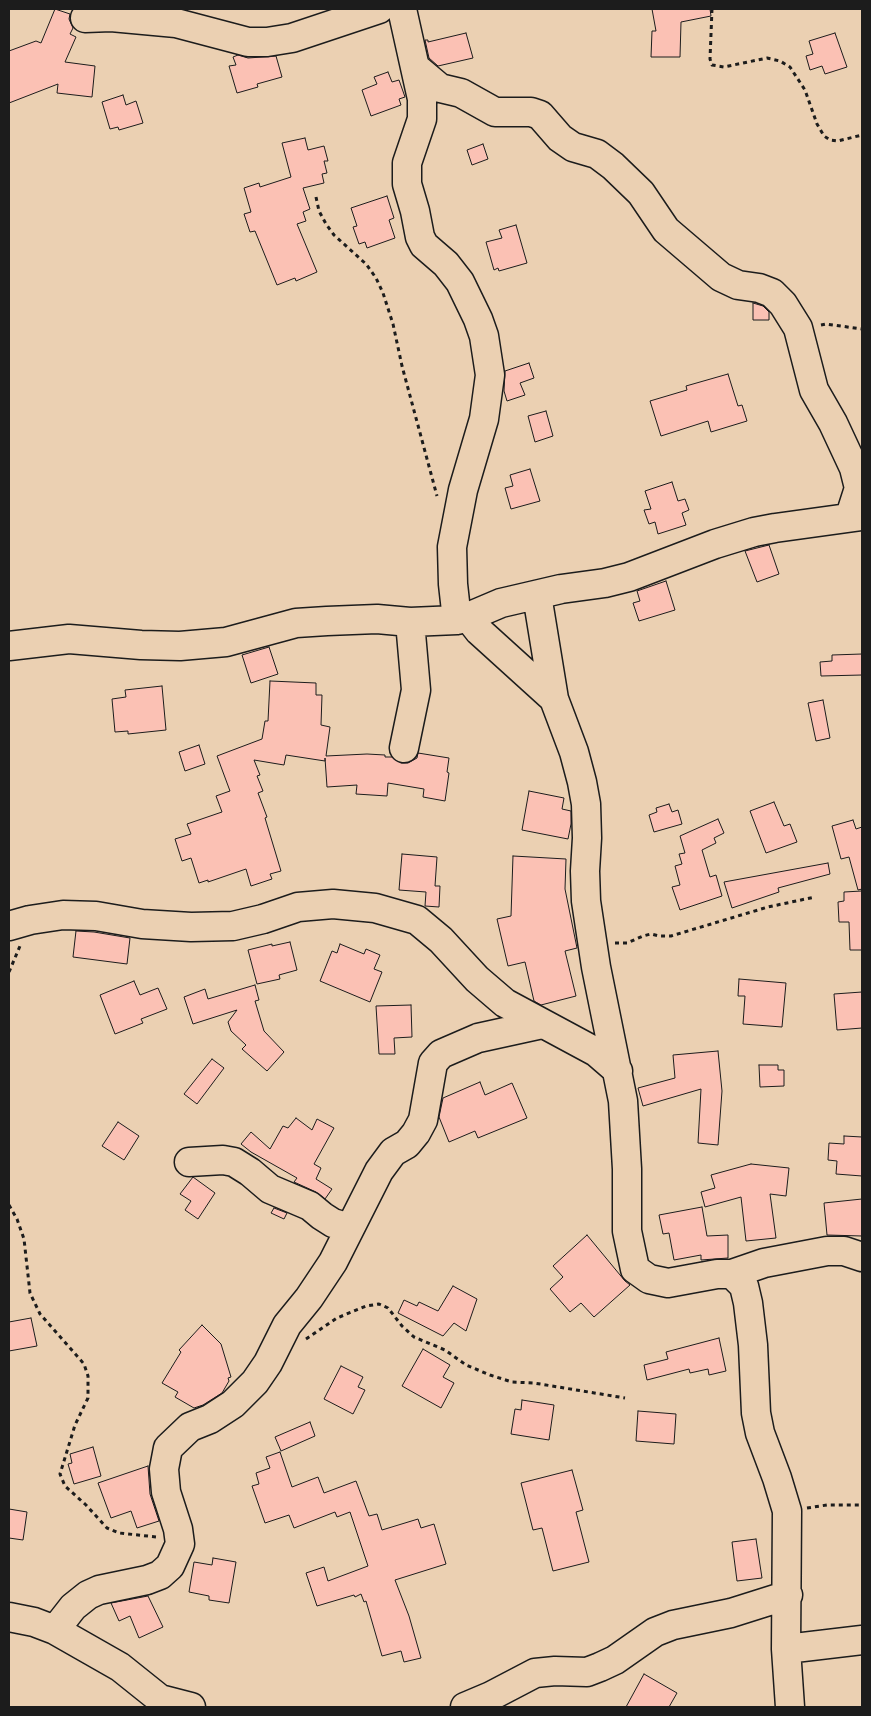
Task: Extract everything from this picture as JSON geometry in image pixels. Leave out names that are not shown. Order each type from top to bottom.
[{"type":"street","points":[[85,18],[112,17],[176,23],[248,42],[267,42],[292,38],[379,9]]},
{"type":"street","points":[[402,9],[422,99],[422,119],[407,163],[406,184],[420,237],[424,245],[446,264],[460,282],[478,319],[484,336],[490,375],[484,419],[463,490],[452,546],[453,584],[462,618],[554,698]]},
{"type":"street","points":[[9,646],[69,639],[180,646],[226,642],[296,623],[327,620],[410,622],[462,618],[501,603],[629,577],[715,544],[754,532],[856,516],[859,488],[854,468],[833,423],[814,390],[798,328],[783,304],[772,294],[759,288],[738,285],[721,277],[666,230],[641,193],[613,166],[597,154],[573,147],[560,138],[540,115],[531,112],[495,112],[461,93],[440,88],[415,67]]},
{"type":"street","points":[[537,595],[554,698],[574,752],[586,804],[586,901],[608,1030],[623,1101],[626,1137],[627,1231],[636,1269],[649,1279],[668,1283],[717,1274],[732,1274],[764,1263],[827,1251],[844,1251],[862,1257]]},
{"type":"street","points":[[404,748],[416,690],[410,622]]},
{"type":"street","points":[[9,926],[30,920],[63,915],[96,916],[142,924],[233,926],[298,908],[333,904],[375,908],[416,920],[441,940],[477,979],[504,1003],[596,1052],[618,1071]]},
{"type":"street","points":[[54,1630],[74,1607],[88,1595],[99,1590],[147,1580],[160,1575],[170,1566],[180,1544],[178,1530],[166,1492],[164,1469],[168,1448],[190,1427],[210,1419],[232,1404],[255,1382],[268,1363],[287,1325],[309,1298],[333,1262],[379,1171],[394,1152],[407,1144],[416,1133],[423,1120],[433,1063],[441,1054],[478,1038],[542,1024]]},
{"type":"street","points":[[189,1162],[223,1160],[234,1162],[250,1172],[270,1189],[310,1206],[333,1223],[350,1228]]},
{"type":"street","points":[[732,1274],[744,1286],[748,1303],[760,1433],[778,1478],[787,1511],[788,1595],[786,1649],[790,1707]]},
{"type":"street","points":[[464,1707],[491,1696],[534,1673],[556,1671],[586,1672],[600,1668],[615,1660],[655,1632],[673,1625],[731,1613],[788,1595]]},
{"type":"street","points":[[9,1617],[34,1622],[79,1642],[120,1667],[161,1703],[191,1707]]},
{"type":"street","points":[[786,1649],[862,1640]]},
{"type":"path","points":[[712,9],[710,59],[712,65],[724,67],[767,58],[780,60],[790,67],[805,90],[817,124],[824,136],[830,140],[838,141],[862,135]]},
{"type":"path","points":[[316,197],[319,211],[326,224],[334,235],[366,264],[376,278],[383,293],[393,324],[402,366],[438,499]]},
{"type":"path","points":[[798,328],[826,324],[862,329]]},
{"type":"path","points":[[592,942],[627,943],[651,934],[671,936],[768,907],[816,897]]},
{"type":"path","points":[[9,1205],[17,1219],[24,1239],[30,1293],[40,1314],[84,1364],[88,1376],[88,1398],[75,1425],[60,1474],[65,1486],[107,1528],[119,1533],[158,1538],[180,1544]]},
{"type":"path","points":[[299,1344],[337,1318],[366,1306],[379,1304],[388,1308],[402,1326],[414,1337],[445,1350],[466,1365],[490,1375],[512,1382],[534,1383],[625,1398]]},
{"type":"path","points":[[787,1511],[827,1505],[862,1505]]},
{"type":"building","points":[[55,9],[70,14],[69,19],[73,28],[70,34],[76,37],[65,62],[95,66],[92,97],[57,93],[58,84],[9,103],[9,51],[36,41],[41,43]]},
{"type":"building","points":[[652,9],[710,9],[711,16],[681,22],[680,57],[651,57],[652,31],[656,31]]},
{"type":"building","points":[[466,33],[473,58],[438,66],[429,58],[425,40],[428,40],[428,42]]},
{"type":"building","points":[[835,33],[847,67],[825,74],[822,66],[810,70],[806,56],[813,54],[809,41]]},
{"type":"building","points":[[238,55],[248,58],[276,56],[282,77],[257,84],[258,87],[237,93],[229,66],[236,65],[233,57]]},
{"type":"building","points":[[388,72],[392,82],[399,80],[405,97],[399,99],[401,105],[371,116],[362,90],[377,84],[374,77]]},
{"type":"building","points":[[123,95],[126,105],[136,101],[143,123],[119,130],[118,127],[110,129],[102,102]]},
{"type":"building","points":[[305,138],[308,150],[324,146],[328,161],[324,161],[327,173],[322,174],[324,183],[303,188],[310,209],[303,212],[306,221],[297,224],[317,272],[296,281],[295,278],[277,285],[255,231],[250,232],[244,214],[251,212],[244,188],[259,183],[260,187],[291,177],[282,143]]},
{"type":"building","points":[[483,144],[488,159],[472,165],[467,150]]},
{"type":"building","points":[[387,196],[394,218],[389,220],[395,238],[367,248],[365,242],[359,244],[353,227],[357,226],[351,208]]},
{"type":"building","points":[[516,225],[527,263],[499,271],[498,268],[494,270],[486,242],[502,238],[499,230]]},
{"type":"building","points":[[753,303],[763,306],[769,312],[769,320],[753,320]]},
{"type":"building","points":[[529,363],[534,378],[520,383],[525,395],[507,401],[504,391],[505,371]]},
{"type":"building","points":[[728,374],[738,406],[742,405],[747,421],[711,432],[708,421],[661,436],[650,401],[687,390],[686,386]]},
{"type":"building","points":[[546,411],[553,436],[535,442],[528,416]]},
{"type":"building","points":[[530,469],[540,501],[511,509],[505,488],[513,486],[510,475]]},
{"type":"building","points":[[672,482],[678,501],[685,499],[689,510],[682,513],[686,525],[658,534],[655,522],[649,524],[644,510],[651,509],[645,491]]},
{"type":"building","points":[[769,545],[779,574],[757,582],[745,551]]},
{"type":"building","points":[[666,581],[675,610],[639,621],[633,603],[640,601],[637,591]]},
{"type":"building","points":[[269,647],[278,674],[251,683],[242,655]]},
{"type":"building","points":[[862,654],[862,675],[821,676],[820,662],[832,661],[832,655]]},
{"type":"building","points":[[270,681],[316,683],[316,695],[322,695],[321,725],[330,727],[326,756],[385,755],[385,757],[392,757],[401,763],[408,763],[417,758],[418,753],[449,758],[445,801],[423,797],[424,789],[388,783],[387,796],[356,794],[357,785],[327,787],[325,758],[325,761],[286,755],[284,765],[254,760],[260,775],[257,776],[263,791],[258,793],[267,817],[265,818],[281,871],[270,874],[272,879],[251,886],[246,869],[208,882],[208,880],[199,883],[191,858],[182,861],[175,839],[191,834],[187,824],[222,812],[216,796],[230,791],[217,756],[262,739],[265,721],[268,721]]},
{"type":"building","points":[[162,686],[166,730],[128,734],[128,731],[115,732],[112,699],[126,697],[125,690]]},
{"type":"building","points":[[823,700],[830,738],[816,741],[808,703]]},
{"type":"building","points":[[199,745],[205,764],[185,771],[179,752]]},
{"type":"building","points":[[529,791],[564,798],[562,809],[571,811],[568,839],[522,830]]},
{"type":"building","points":[[774,802],[784,826],[790,824],[797,842],[766,853],[750,811]]},
{"type":"building","points":[[669,804],[672,812],[678,810],[682,824],[654,832],[649,815],[657,812],[656,808]]},
{"type":"building","points":[[718,819],[724,833],[714,838],[716,843],[702,850],[710,877],[716,875],[722,896],[680,910],[672,887],[680,885],[675,866],[682,864],[679,854],[685,853],[680,836]]},
{"type":"building","points":[[853,820],[856,829],[862,827],[862,889],[858,890],[849,857],[841,859],[832,826]]},
{"type":"building","points":[[402,854],[437,857],[435,886],[440,886],[439,907],[425,906],[426,892],[399,890]]},
{"type":"building","points":[[513,856],[566,859],[565,889],[577,948],[565,951],[576,996],[541,1005],[534,1001],[525,962],[508,966],[497,919],[511,916]]},
{"type":"building","points":[[828,863],[830,874],[778,888],[779,892],[732,908],[724,882]]},
{"type":"building","points":[[862,891],[862,950],[850,950],[849,922],[839,922],[838,902],[844,901],[844,892]]},
{"type":"building","points":[[76,931],[130,938],[127,964],[73,957]]},
{"type":"building","points":[[290,942],[297,970],[279,975],[280,979],[257,984],[248,950]]},
{"type":"building","points":[[340,944],[364,954],[366,949],[380,955],[374,969],[382,972],[370,1002],[320,981],[332,951],[337,953]]},
{"type":"building","points":[[739,979],[786,983],[782,1027],[743,1024],[745,996],[738,996]]},
{"type":"building","points":[[134,981],[140,995],[158,988],[167,1009],[141,1019],[143,1023],[115,1034],[100,995]]},
{"type":"building","points":[[255,985],[259,1000],[255,1001],[264,1031],[284,1052],[267,1071],[242,1049],[246,1045],[231,1031],[228,1022],[237,1010],[193,1024],[184,997],[205,989],[208,999]]},
{"type":"building","points":[[862,992],[862,1028],[837,1030],[834,994]]},
{"type":"building","points":[[411,1005],[412,1037],[394,1038],[395,1054],[379,1054],[376,1006]]},
{"type":"building","points":[[718,1051],[722,1091],[718,1145],[698,1143],[701,1089],[643,1106],[638,1088],[675,1078],[673,1055]]},
{"type":"building","points":[[212,1059],[224,1068],[197,1104],[184,1094]]},
{"type":"building","points":[[759,1065],[778,1065],[778,1070],[784,1070],[784,1086],[760,1087]]},
{"type":"building","points":[[480,1082],[485,1095],[512,1083],[527,1118],[478,1138],[475,1131],[449,1142],[439,1117],[443,1098]]},
{"type":"building","points":[[296,1118],[312,1130],[317,1119],[334,1128],[314,1164],[321,1168],[316,1179],[332,1189],[325,1199],[316,1192],[294,1182],[297,1178],[251,1152],[241,1144],[251,1132],[270,1149],[283,1126],[288,1128]]},
{"type":"building","points":[[118,1122],[139,1136],[124,1160],[102,1146]]},
{"type":"building","points":[[844,1136],[862,1137],[862,1176],[836,1174],[837,1161],[828,1160],[829,1143],[844,1144]]},
{"type":"building","points":[[751,1164],[789,1168],[786,1196],[770,1194],[776,1238],[746,1241],[741,1197],[705,1207],[701,1192],[715,1188],[711,1175]]},
{"type":"building","points":[[193,1177],[215,1193],[198,1219],[185,1210],[191,1201],[180,1194]]},
{"type":"building","points":[[862,1199],[862,1236],[827,1235],[824,1203]]},
{"type":"building","points":[[702,1207],[707,1236],[728,1235],[728,1258],[701,1260],[701,1255],[674,1260],[669,1233],[663,1234],[659,1215]]},
{"type":"building","points":[[274,1208],[287,1213],[284,1219],[271,1213]]},
{"type":"building","points":[[587,1235],[630,1285],[594,1317],[581,1303],[570,1312],[550,1289],[563,1277],[553,1266]]},
{"type":"building","points":[[453,1286],[477,1299],[466,1331],[454,1323],[443,1336],[398,1313],[404,1300],[417,1306],[419,1302],[438,1311]]},
{"type":"building","points":[[31,1318],[37,1346],[9,1351],[9,1322]]},
{"type":"building","points":[[202,1325],[221,1344],[231,1377],[228,1378],[229,1381],[222,1393],[203,1405],[194,1408],[175,1397],[178,1392],[162,1383],[181,1352],[179,1350]]},
{"type":"building","points":[[719,1338],[726,1371],[709,1375],[708,1369],[690,1373],[689,1369],[647,1380],[644,1365],[668,1359],[666,1352]]},
{"type":"building","points":[[423,1349],[450,1365],[443,1377],[454,1383],[441,1408],[402,1386]]},
{"type":"building","points":[[341,1366],[363,1377],[358,1387],[365,1390],[353,1414],[324,1399]]},
{"type":"building","points":[[522,1400],[554,1405],[549,1440],[511,1434],[515,1409],[521,1410]]},
{"type":"building","points":[[638,1411],[676,1414],[674,1444],[636,1441]]},
{"type":"building","points":[[310,1422],[315,1436],[281,1451],[275,1437]]},
{"type":"building","points":[[93,1447],[101,1476],[74,1484],[68,1464],[72,1463],[70,1454]]},
{"type":"building","points":[[280,1452],[292,1487],[318,1477],[324,1493],[356,1481],[369,1516],[377,1514],[382,1530],[418,1519],[421,1528],[434,1524],[446,1564],[395,1580],[409,1616],[421,1658],[404,1662],[401,1651],[382,1656],[366,1601],[364,1602],[361,1594],[317,1606],[306,1573],[324,1567],[328,1581],[368,1566],[350,1512],[337,1517],[335,1512],[294,1528],[289,1515],[265,1523],[252,1486],[259,1484],[256,1473],[270,1468],[266,1457]]},
{"type":"building","points":[[148,1466],[150,1494],[159,1521],[137,1528],[131,1511],[111,1518],[98,1483]]},
{"type":"building","points":[[572,1470],[583,1510],[576,1512],[589,1562],[553,1571],[542,1528],[533,1530],[521,1483]]},
{"type":"building","points":[[9,1509],[27,1512],[23,1540],[9,1538]]},
{"type":"building","points":[[756,1539],[762,1578],[737,1581],[732,1542]]},
{"type":"building","points":[[213,1558],[236,1562],[229,1603],[209,1600],[209,1596],[189,1592],[194,1562],[212,1565]]},
{"type":"building","points":[[148,1596],[163,1627],[139,1638],[130,1616],[119,1621],[111,1603]]},
{"type":"building","points":[[644,1674],[677,1693],[669,1707],[626,1707]]}]
